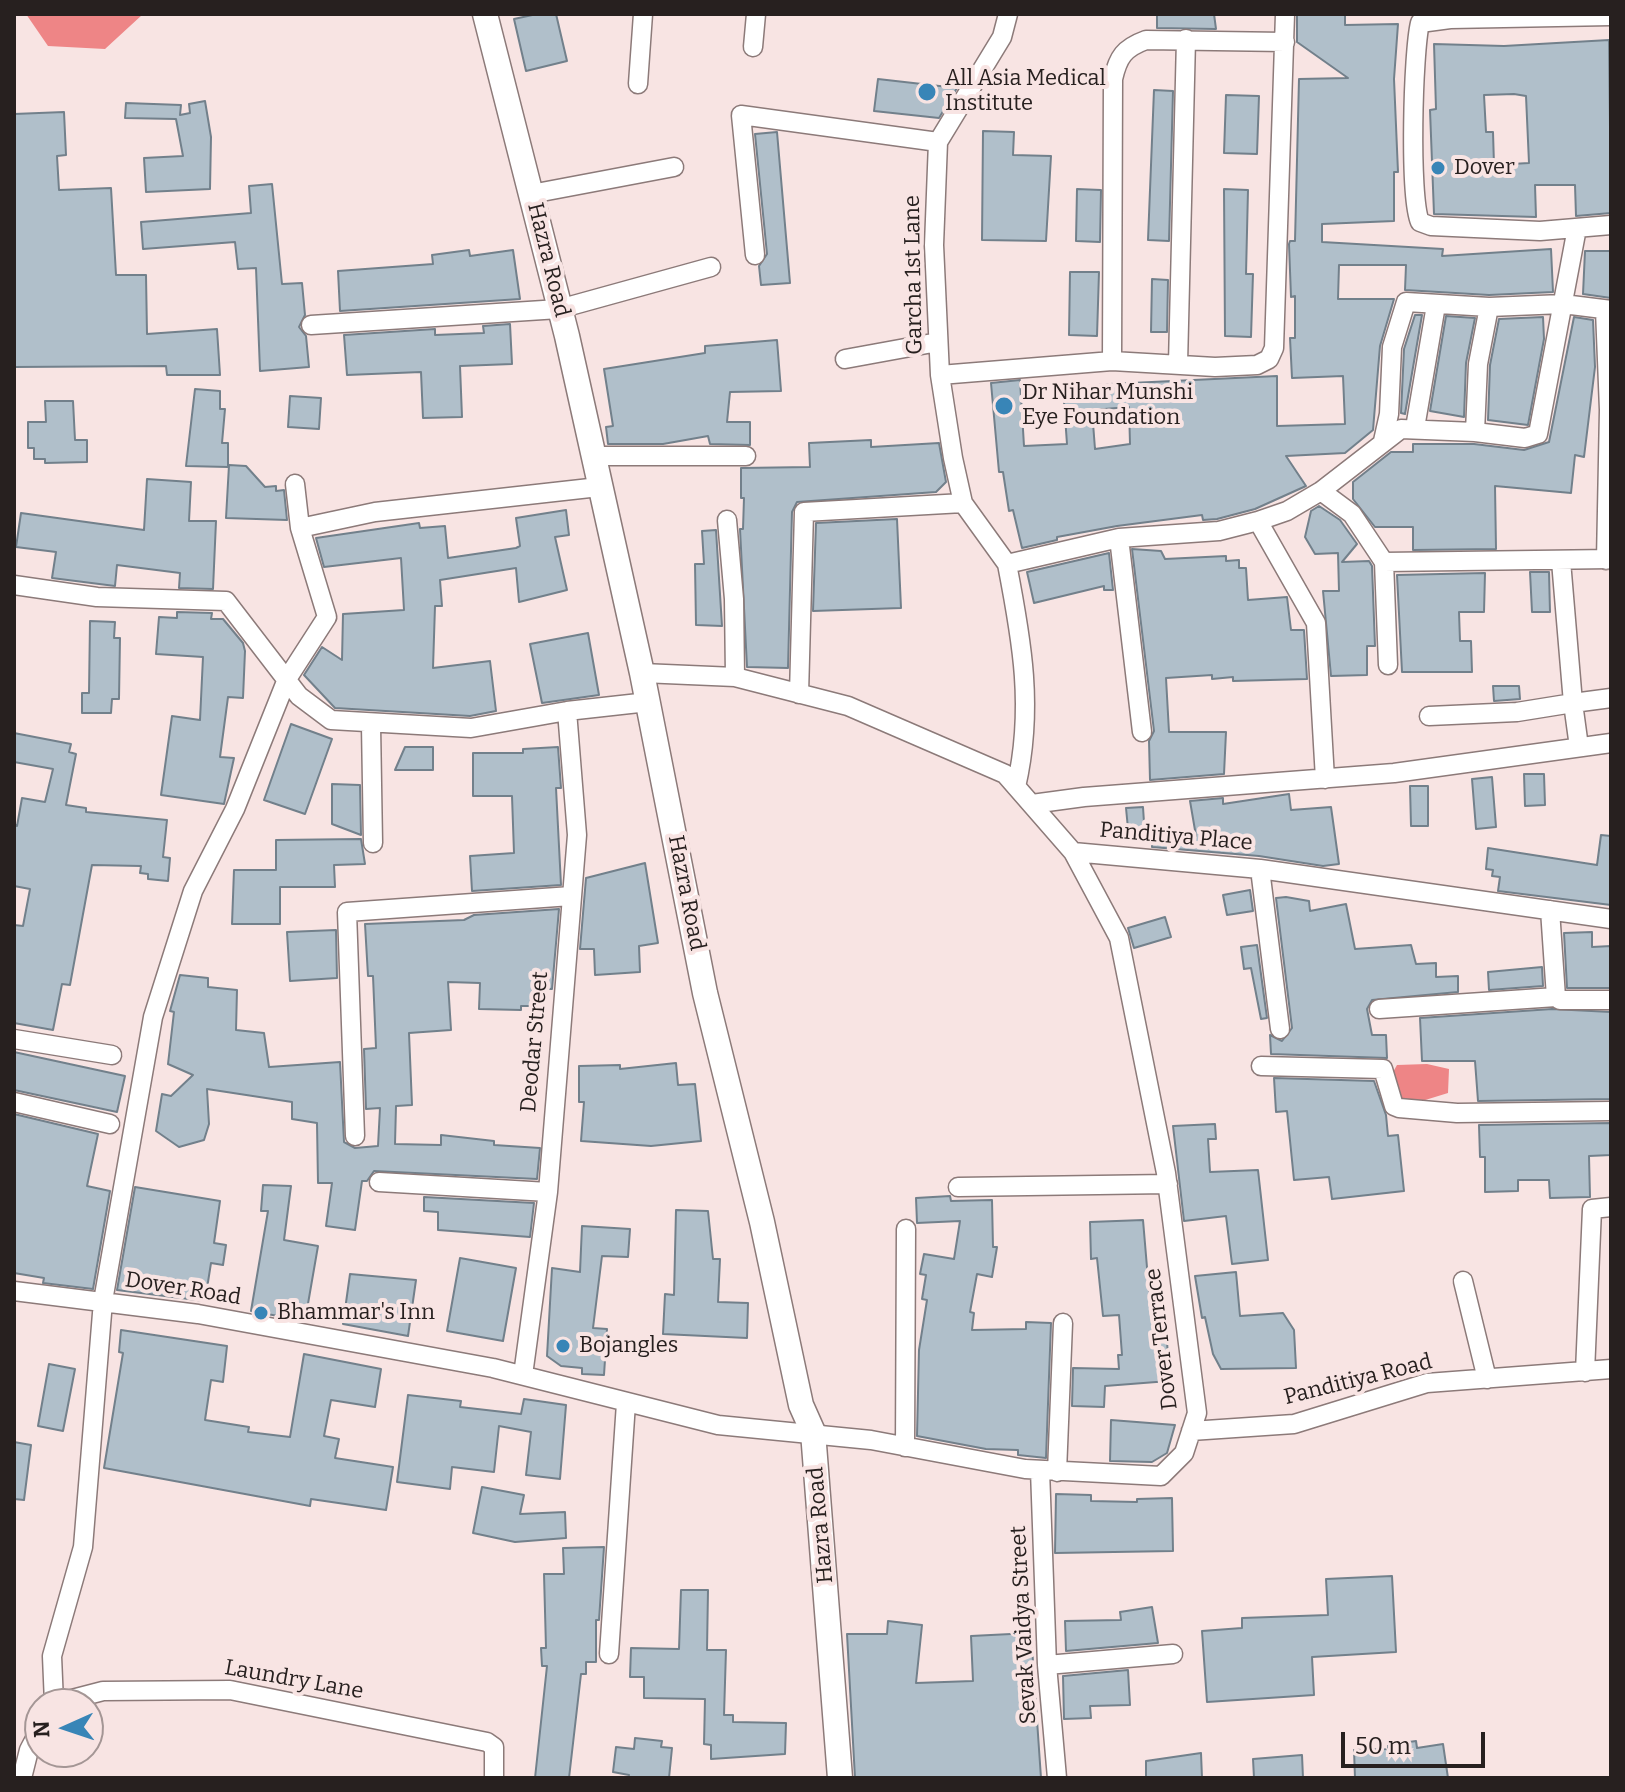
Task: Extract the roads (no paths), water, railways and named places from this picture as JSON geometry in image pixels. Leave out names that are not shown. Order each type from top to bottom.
[{"type":"main road","name":"Hazra Road","points":[[485,14],[559,309],[642,673],[705,993],[762,1222],[801,1405],[813,1432],[840,1778]]},
{"type":"street","points":[[638,84],[643,14]]},
{"type":"street","points":[[753,47],[756,14]]},
{"type":"street","name":"Garcha 1st Lane","points":[[1007,564],[963,503],[940,375],[934,245],[938,142],[1002,37],[1008,14]]},
{"type":"street","points":[[940,375],[1112,361],[1257,365],[1269,359],[1274,348],[1285,14]]},
{"type":"street","points":[[1611,16],[1450,19],[1420,23],[1415,175],[1420,222],[1473,229],[1540,231],[1611,225]]},
{"type":"street","points":[[1178,364],[1186,39]]},
{"type":"street","points":[[1112,361],[1113,79],[1118,58],[1129,46],[1146,40],[1285,42]]},
{"type":"street","points":[[755,255],[741,115],[938,142]]},
{"type":"street","points":[[531,194],[674,167]]},
{"type":"street","points":[[1016,787],[1025,750],[1026,664],[1007,564],[1119,538],[1219,531],[1258,521],[1287,511],[1321,491],[1401,429],[1525,438],[1538,434],[1577,228]]},
{"type":"street","points":[[311,325],[559,309],[711,267]]},
{"type":"street","points":[[1383,441],[1389,414],[1392,347],[1406,302],[1489,307],[1563,304],[1608,310],[1608,559],[1384,562]]},
{"type":"street","points":[[1415,428],[1436,305]]},
{"type":"street","points":[[1475,432],[1478,364],[1489,307]]},
{"type":"street","points":[[845,359],[938,342]]},
{"type":"street","points":[[593,456],[746,456]]},
{"type":"street","points":[[53,1688],[52,1656],[83,1547],[103,1301],[153,1017],[193,891],[235,809],[287,679],[327,617],[300,528],[295,484]]},
{"type":"street","points":[[300,528],[375,512],[599,487]]},
{"type":"street","points":[[1321,491],[1352,514],[1384,562],[1388,665]]},
{"type":"street","points":[[799,694],[804,512],[963,503]]},
{"type":"street","points":[[727,520],[734,599],[735,677]]},
{"type":"street","points":[[1258,521],[1316,623],[1325,779]]},
{"type":"street","points":[[1119,538],[1142,732]]},
{"type":"street","points":[[1561,561],[1579,747]]},
{"type":"street","points":[[14,585],[97,597],[226,601],[299,696],[331,720],[371,725],[471,728],[567,711],[648,702]]},
{"type":"street","name":"Panditiya Place","points":[[642,673],[735,677],[848,706],[1005,774],[1073,852],[1260,869],[1611,919]]},
{"type":"street","points":[[1429,716],[1517,712],[1611,698]]},
{"type":"street","name":"Deodar Street","points":[[523,1375],[548,1192],[577,835],[567,711]]},
{"type":"street","points":[[371,725],[373,843]]},
{"type":"street","points":[[1032,804],[1084,797],[1394,773],[1611,743]]},
{"type":"street","name":"Dover Terrace","points":[[813,1432],[1049,1471],[1161,1476],[1184,1453],[1197,1413],[1168,1184],[1119,938],[1073,852]]},
{"type":"street","points":[[1260,869],[1280,1029]]},
{"type":"street","points":[[355,1136],[347,912],[571,896]]},
{"type":"street","points":[[1550,910],[1556,997]]},
{"type":"street","points":[[1379,1009],[1556,997],[1560,1000],[1611,1000]]},
{"type":"street","points":[[14,1039],[112,1055]]},
{"type":"street","points":[[1261,1066],[1383,1069],[1394,1106],[1399,1108],[1457,1113],[1611,1111]]},
{"type":"street","points":[[14,1102],[110,1124]]},
{"type":"street","points":[[379,1182],[548,1192]]},
{"type":"street","points":[[958,1187],[1168,1184]]},
{"type":"street","points":[[1585,1372],[1592,1209],[1611,1207]]},
{"type":"street","points":[[905,1447],[906,1229]]},
{"type":"street","points":[[1463,1281],[1487,1379]]},
{"type":"street","name":"Dover Road","points":[[14,1291],[198,1314],[523,1375],[718,1425],[813,1432]]},
{"type":"street","name":"Sevak Vaidya Street","points":[[1057,1778],[1047,1665],[1049,1471],[1063,1323]]},
{"type":"street","name":"Panditiya Road","points":[[1191,1431],[1294,1424],[1427,1383],[1611,1369]]},
{"type":"street","points":[[609,1654],[626,1403]]},
{"type":"street","points":[[1047,1665],[1173,1654]]},
{"type":"street","name":"Laundry Lane","points":[[104,1691],[230,1690],[487,1742],[494,1747],[494,1778]]},
{"type":"place","name":"All Asia Medical Institute","points":[[927,92]]},
{"type":"place","name":"Dover","points":[[1438,168]]},
{"type":"place","name":"Dr Nihar Munshi Eye Foundation","points":[[1004,406]]},
{"type":"place","name":"Bhammar's Inn","points":[[261,1313]]},
{"type":"place","name":"Bojangles","points":[[563,1346]]}]
